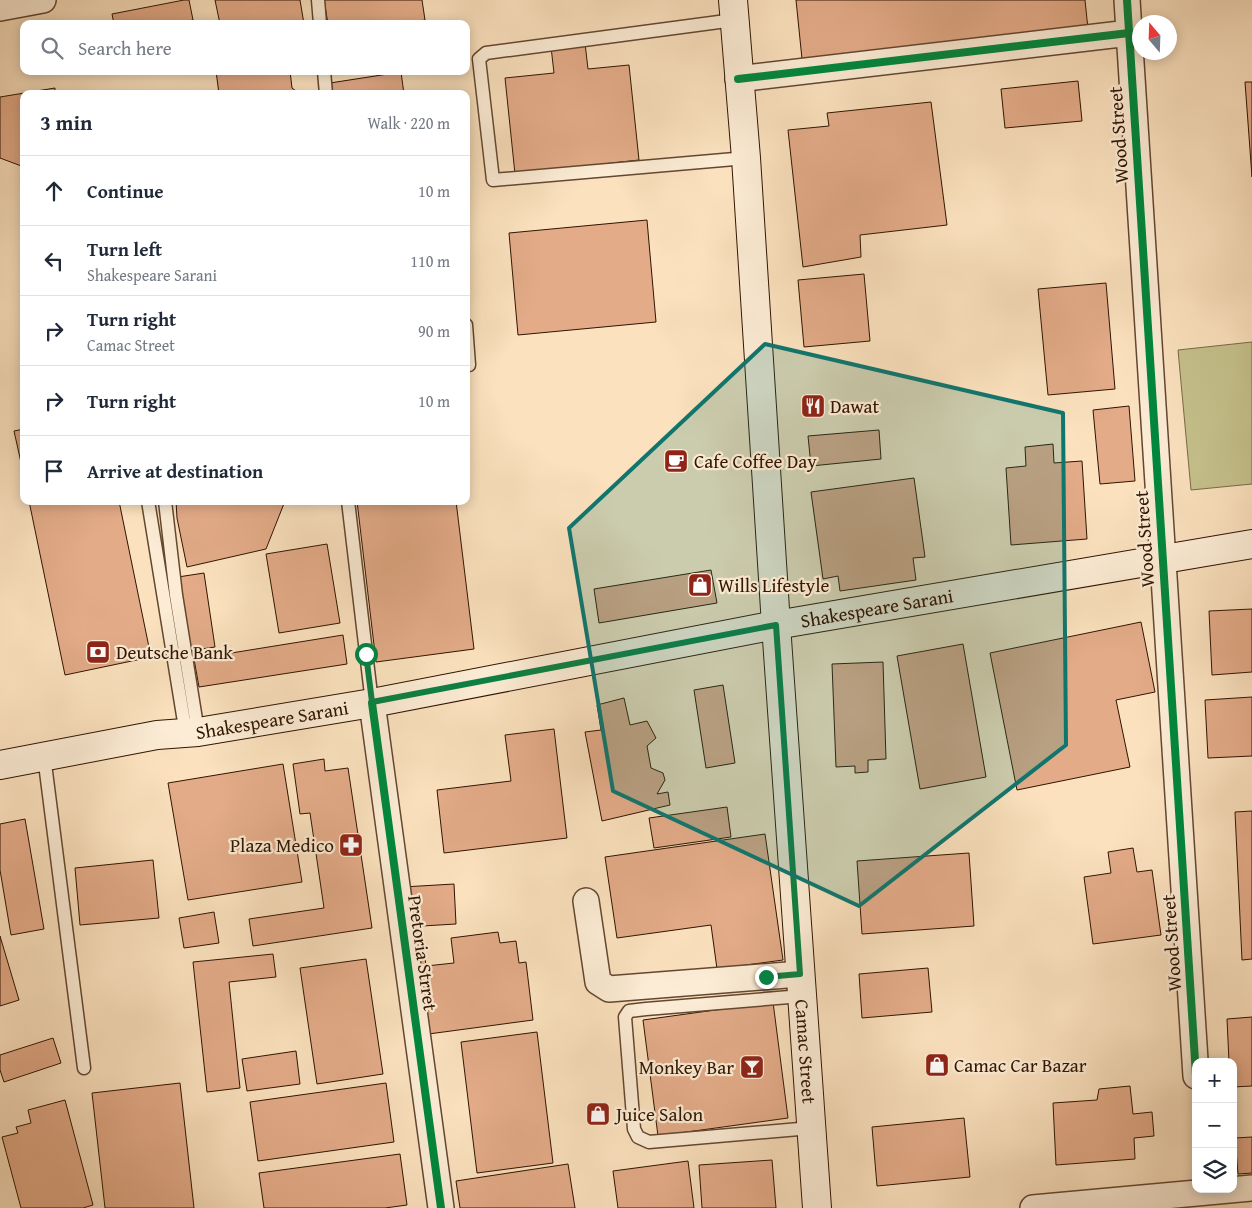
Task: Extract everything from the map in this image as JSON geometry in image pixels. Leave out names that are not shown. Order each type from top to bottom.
[{"type":"main road","name":"Camac Street","points":[[733,10],[746,158],[776,625],[817,1208]]},
{"type":"main road","name":"Shakespeare Sarani","points":[[0,765],[158,735],[192,733],[372,702],[776,625],[1162,561],[1252,544]]},
{"type":"street","points":[[0,8],[43,0]]},
{"type":"street","name":"Wood Street","points":[[1127,0],[1195,1058]]},
{"type":"street","points":[[738,79],[1129,33]]},
{"type":"street","name":"Pretoria Strret","points":[[372,702],[441,1208]]},
{"type":"street","points":[[586,901],[598,982],[610,989],[801,985]]},
{"type":"street","points":[[1237,1189],[1252,1188]]},
{"type":"street","points":[[1033,1208],[1192,1192]]},
{"type":"lane","points":[[318,0],[320,20]]},
{"type":"lane","points":[[733,10],[486,53],[479,58],[493,180],[746,158]]},
{"type":"lane","points":[[324,75],[326,90]]},
{"type":"lane","points":[[149,505],[192,733]]},
{"type":"lane","points":[[165,505],[192,733]]},
{"type":"lane","points":[[348,505],[372,702]]},
{"type":"lane","points":[[44,756],[84,1068]]},
{"type":"lane","points":[[801,985],[629,1011],[625,1017],[634,1129],[638,1138],[649,1142],[811,1128]]},
{"type":"highlighted area","points":[[765,344],[1063,413],[1066,745],[859,906],[613,791],[569,528]]},
{"type":"shaded area","points":[[1252,342],[1252,484],[1191,490],[1178,350]]},
{"type":"building","points":[[189,0],[193,20],[113,20],[112,14]]},
{"type":"building","points":[[215,0],[300,0],[303,20],[219,20]]},
{"type":"building","points":[[324,0],[422,0],[425,20],[327,20]]},
{"type":"building","points":[[796,0],[1085,0],[1088,29],[802,59]]},
{"type":"building","points":[[585,43],[588,69],[629,65],[639,160],[515,174],[505,78],[554,73],[551,47]]},
{"type":"building","points":[[217,75],[290,75],[292,88],[295,90],[218,90]]},
{"type":"building","points":[[382,75],[401,75],[403,90],[331,90],[330,83]]},
{"type":"building","points":[[1078,81],[1082,121],[1005,128],[1001,89]]},
{"type":"building","points":[[1245,82],[1252,82],[1252,177]]},
{"type":"building","points":[[20,94],[20,166],[0,158],[0,97]]},
{"type":"building","points":[[931,102],[947,225],[860,235],[861,257],[803,267],[788,130],[829,126],[827,113]]},
{"type":"building","points":[[647,220],[656,322],[518,335],[509,233]]},
{"type":"building","points":[[864,274],[870,341],[804,347],[798,280]]},
{"type":"building","points":[[1106,283],[1115,389],[1048,395],[1038,289]]},
{"type":"building","points":[[1129,406],[1135,481],[1100,484],[1093,410]]},
{"type":"building","points":[[20,430],[20,458],[14,431]]},
{"type":"building","points":[[879,430],[881,459],[811,466],[808,436]]},
{"type":"building","points":[[1053,444],[1054,463],[1082,461],[1087,539],[1011,545],[1006,468],[1026,466],[1025,447]]},
{"type":"building","points":[[914,478],[925,557],[913,558],[916,580],[840,591],[838,576],[823,579],[811,492]]},
{"type":"building","points":[[30,505],[120,505],[151,657],[65,675]]},
{"type":"building","points":[[176,505],[283,505],[266,549],[187,567]]},
{"type":"building","points":[[357,505],[456,505],[474,649],[376,662]]},
{"type":"building","points":[[327,544],[340,623],[279,633],[266,554]]},
{"type":"building","points":[[711,570],[717,603],[599,623],[594,589]]},
{"type":"building","points":[[204,573],[215,647],[189,651],[178,577]]},
{"type":"building","points":[[1252,609],[1252,672],[1212,675],[1209,611]]},
{"type":"building","points":[[1141,622],[1155,692],[1116,700],[1130,767],[1017,790],[990,653]]},
{"type":"building","points":[[343,635],[347,664],[199,687],[194,659]]},
{"type":"building","points":[[963,644],[986,777],[920,789],[897,656]]},
{"type":"building","points":[[883,662],[886,759],[868,760],[868,772],[855,773],[855,766],[836,767],[832,664]]},
{"type":"building","points":[[723,685],[735,763],[706,768],[694,690]]},
{"type":"building","points":[[1252,697],[1252,756],[1208,758],[1205,700]]},
{"type":"building","points":[[624,698],[630,725],[647,721],[656,738],[647,746],[651,768],[663,773],[665,780],[657,794],[668,792],[670,805],[602,821],[585,732],[601,730],[597,705]]},
{"type":"building","points":[[554,729],[567,838],[444,853],[437,790],[511,781],[505,735]]},
{"type":"building","points":[[324,759],[325,771],[348,768],[372,928],[253,946],[249,919],[324,908],[310,813],[300,814],[293,764]]},
{"type":"building","points":[[283,764],[302,882],[188,900],[168,783]]},
{"type":"building","points":[[727,807],[731,837],[654,848],[649,818]]},
{"type":"building","points":[[1252,811],[1252,959],[1242,960],[1235,812]]},
{"type":"building","points":[[25,819],[44,929],[11,935],[0,870],[0,824]]},
{"type":"building","points":[[765,834],[783,960],[717,969],[711,925],[617,938],[605,857]]},
{"type":"building","points":[[1133,848],[1137,872],[1152,870],[1161,935],[1093,944],[1084,877],[1111,873],[1108,852]]},
{"type":"building","points":[[969,853],[974,926],[862,934],[857,861]]},
{"type":"building","points":[[153,860],[159,918],[80,925],[75,868]]},
{"type":"building","points":[[454,884],[456,924],[405,927],[403,887]]},
{"type":"building","points":[[214,912],[219,943],[184,948],[179,918]]},
{"type":"building","points":[[498,932],[500,943],[516,941],[519,963],[526,962],[533,1020],[421,1035],[410,944],[423,942],[426,966],[454,963],[451,938]]},
{"type":"building","points":[[0,936],[19,1000],[0,1006]]},
{"type":"building","points":[[273,954],[276,977],[229,982],[240,1088],[207,1092],[193,962]]},
{"type":"building","points":[[366,959],[383,1074],[317,1084],[300,968]]},
{"type":"building","points":[[928,968],[932,1012],[862,1018],[859,974]]},
{"type":"building","points":[[773,1002],[788,1118],[658,1136],[643,1020]]},
{"type":"building","points":[[1252,1017],[1252,1086],[1237,1087],[1237,1058],[1229,1058],[1227,1019]]},
{"type":"building","points":[[537,1032],[553,1163],[477,1173],[461,1042]]},
{"type":"building","points":[[53,1038],[61,1063],[4,1082],[0,1070],[0,1055]]},
{"type":"building","points":[[296,1051],[300,1084],[247,1091],[242,1059]]},
{"type":"building","points":[[180,1083],[194,1208],[105,1208],[92,1093]]},
{"type":"building","points":[[386,1083],[394,1142],[258,1161],[250,1102]]},
{"type":"building","points":[[1130,1086],[1133,1114],[1152,1112],[1154,1136],[1134,1138],[1135,1159],[1056,1165],[1053,1103],[1097,1100],[1099,1089]]},
{"type":"building","points":[[65,1100],[93,1205],[83,1208],[21,1208],[2,1137],[18,1133],[16,1127],[31,1123],[28,1110]]},
{"type":"building","points":[[964,1118],[970,1177],[877,1186],[872,1127]]},
{"type":"building","points":[[1252,1137],[1252,1173],[1238,1174],[1237,1138]]},
{"type":"building","points":[[400,1154],[407,1205],[385,1208],[264,1208],[259,1173]]},
{"type":"building","points":[[772,1160],[776,1208],[702,1208],[699,1165]]},
{"type":"building","points":[[688,1161],[694,1208],[618,1208],[613,1171]]},
{"type":"building","points":[[568,1164],[575,1208],[460,1208],[456,1181]]},
{"type":"cycle path","points":[[1127,0],[1195,1058]]},
{"type":"cycle path","points":[[738,79],[1129,33]]},
{"type":"cycle path","points":[[372,703],[441,1208]]},
{"type":"place","name":"Dawat","points":[[813,406]]},
{"type":"place","name":"Cafe Coffee Day","points":[[676,461]]},
{"type":"place","name":"Wills Lifestyle","points":[[700,585]]},
{"type":"place","name":"Deutsche Bank","points":[[98,652]]},
{"type":"place","name":"Plaza Medico","points":[[351,845]]},
{"type":"place","name":"Camac Car Bazar","points":[[937,1065]]},
{"type":"place","name":"Monkey Bar","points":[[752,1067]]},
{"type":"place","name":"Juice Salon","points":[[598,1114]]},
{"type":"route","points":[[366,654],[372,702],[776,625],[800,974],[766,977]]}]
